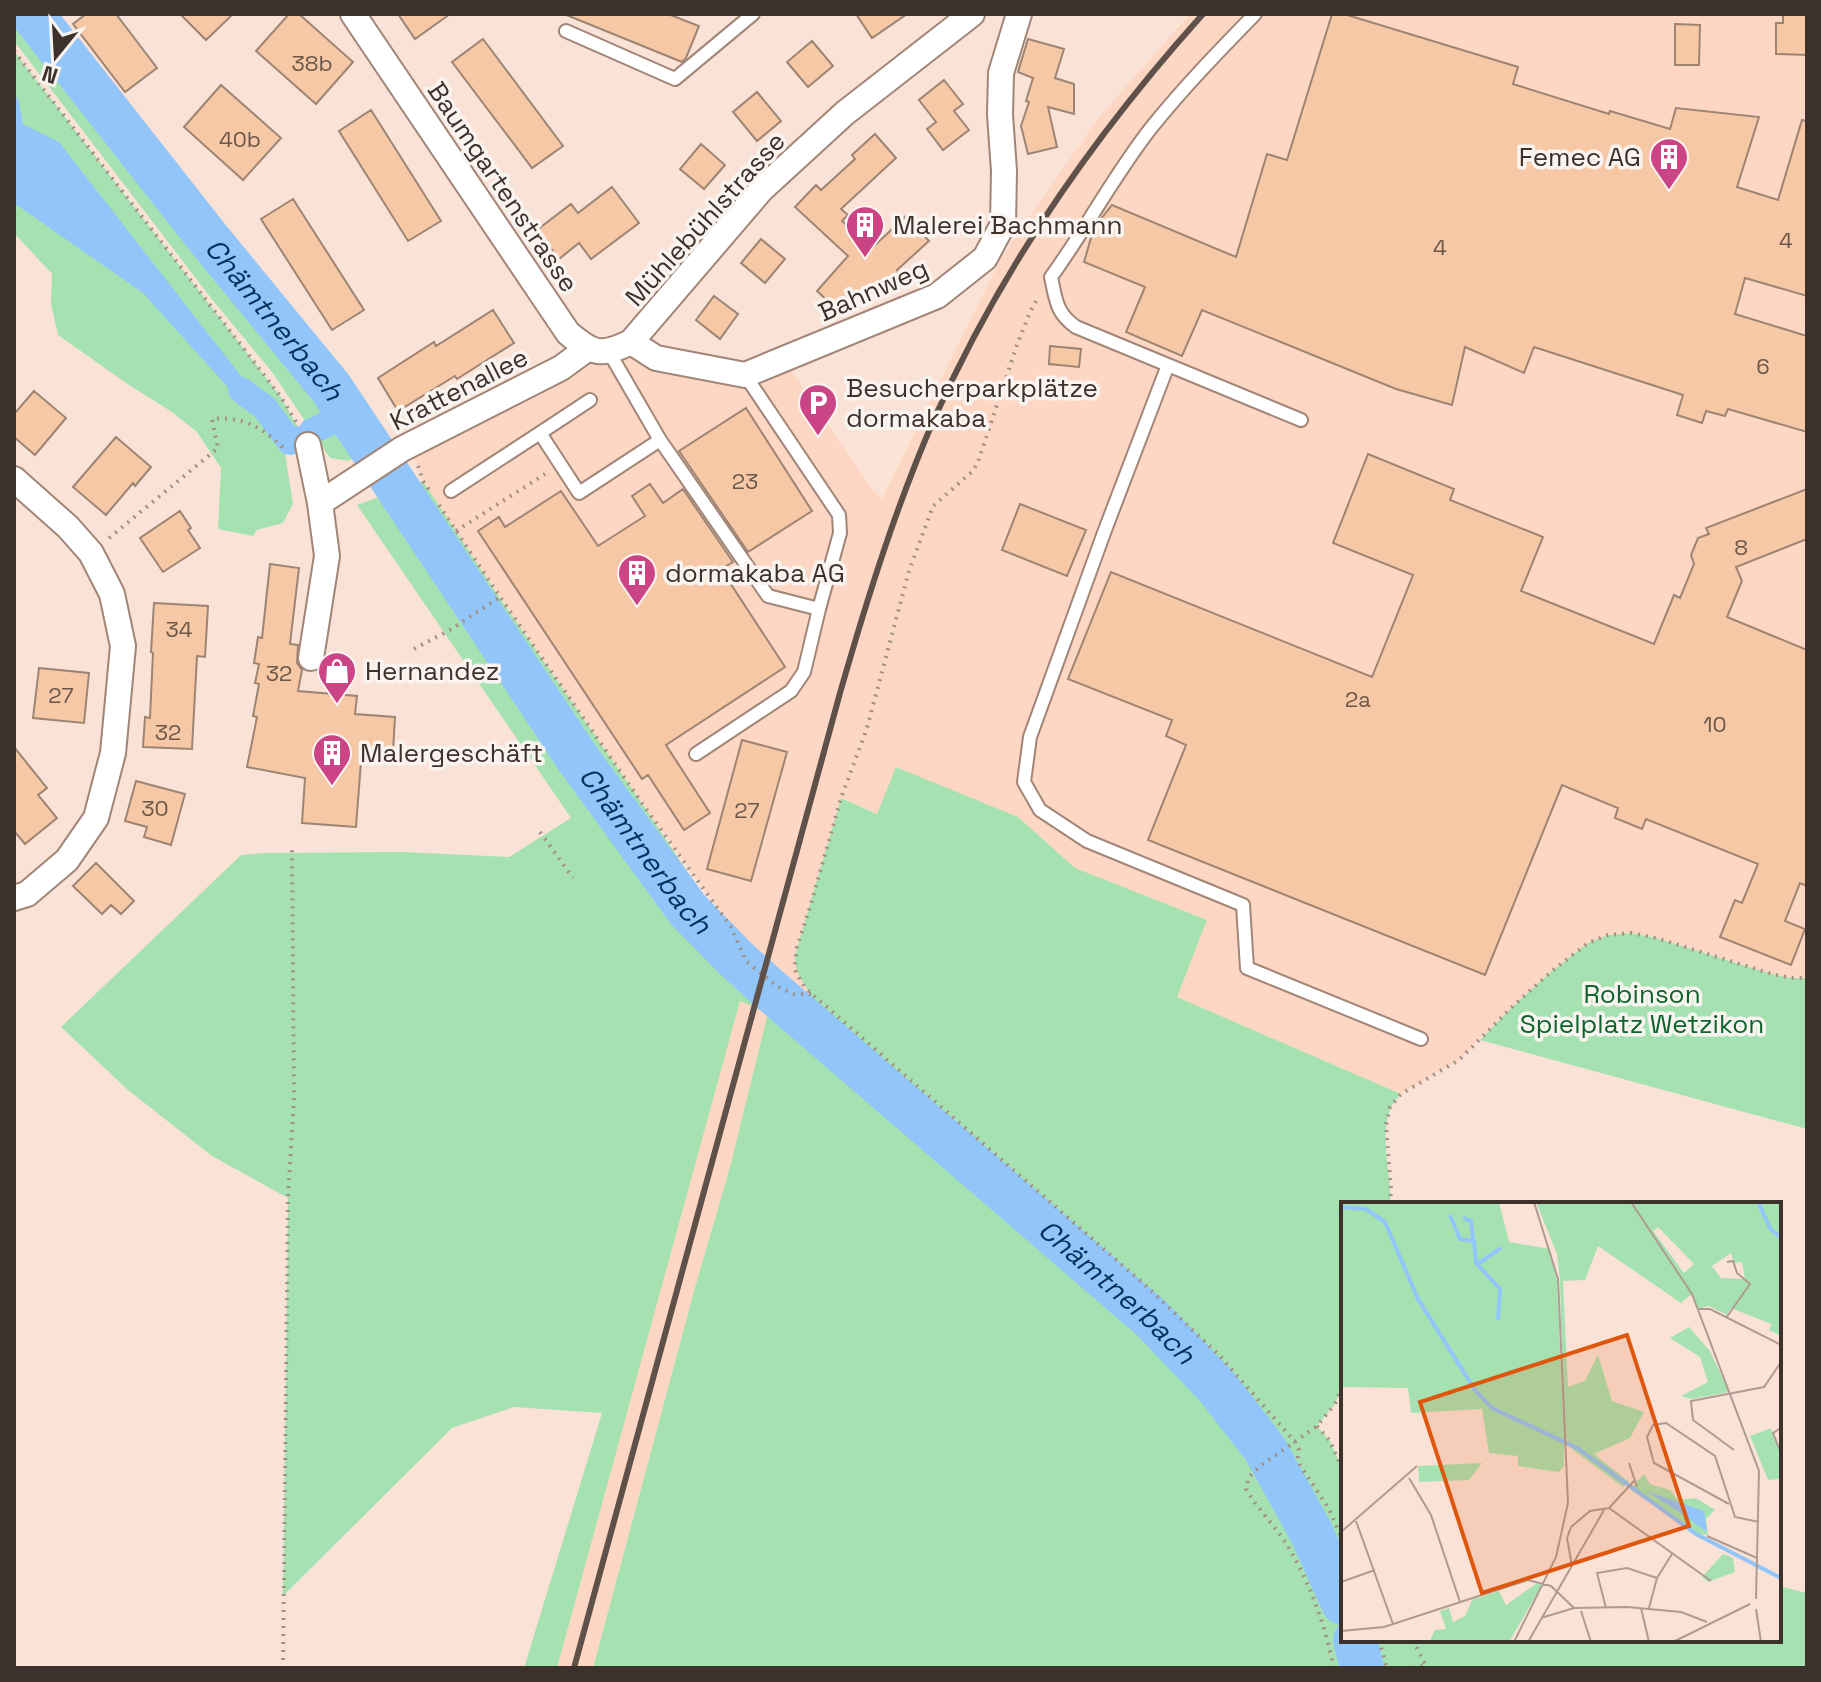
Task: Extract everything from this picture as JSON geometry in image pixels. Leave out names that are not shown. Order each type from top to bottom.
[{"type":"street","name":"Baumgartenstrasse","points":[[353,14],[568,333],[609,348]]},
{"type":"street","name":"Mühlebühlstrasse","points":[[609,348],[761,190],[845,113],[972,14]]},
{"type":"street","name":"Bahnweg","points":[[745,375],[937,296],[985,258],[1003,224],[1001,73],[1019,14]]},
{"type":"street","points":[[609,348],[745,375]]},
{"type":"street","name":"Krattenallee","points":[[320,503],[406,448],[561,368],[609,348]]},
{"type":"street","points":[[298,448],[320,503],[327,556],[311,658]]},
{"type":"street","points":[[14,479],[68,527],[91,553],[112,594],[123,646],[113,753],[96,818],[67,860],[27,894],[14,898]]},
{"type":"lane","points":[[566,31],[675,79],[753,14]]},
{"type":"lane","points":[[1255,14],[1150,130],[1051,277],[1055,299],[1065,319],[1076,327],[1301,420]]},
{"type":"lane","points":[[609,348],[660,440],[768,596],[819,609]]},
{"type":"lane","points":[[1168,365],[1030,737],[1024,782],[1040,810],[1087,841],[1243,905],[1247,968],[1421,1039]]},
{"type":"lane","points":[[696,754],[791,691],[804,672],[840,533],[839,515],[745,375]]},
{"type":"lane","points":[[451,491],[590,400]]},
{"type":"lane","points":[[540,433],[579,493],[660,440]]},
{"type":"path","points":[[14,51],[281,397],[298,448]]},
{"type":"path","points":[[1051,277],[1030,312],[978,462],[973,471],[939,499],[927,517],[909,571],[867,728],[841,798],[795,955],[796,972],[805,988],[1145,1285],[1228,1365],[1295,1442],[1300,1465],[1329,1509],[1341,1536]]},
{"type":"path","points":[[125,525],[218,448],[212,419],[241,420],[298,448]]},
{"type":"path","points":[[406,448],[423,481],[500,597],[731,927],[746,961],[778,987],[794,994],[812,994]]},
{"type":"path","points":[[456,531],[560,465]]},
{"type":"path","points":[[414,649],[500,597]]},
{"type":"path","points":[[540,832],[573,878]]},
{"type":"path","points":[[283,1668],[288,1197],[294,1099],[292,847]]},
{"type":"path","points":[[1390,1202],[1386,1125],[1390,1107],[1401,1094],[1459,1060],[1532,988],[1588,943],[1608,935],[1631,933],[1772,974],[1807,978]]},
{"type":"path","points":[[1334,1668],[1325,1628],[1306,1581],[1289,1548],[1246,1489],[1249,1477],[1259,1467],[1317,1426],[1335,1404],[1341,1389]]},
{"type":"path","points":[[1317,1426],[1330,1441],[1341,1466]]},
{"type":"path","points":[[1380,1642],[1387,1668]]},
{"type":"path","points":[[1413,1668],[1426,1667],[1414,1642]]},
{"type":"shaded area","points":[[1190,14],[1807,14],[1807,978],[1772,974],[1631,933],[1513,1006],[1459,1060],[1401,1094],[1176,997],[1206,920],[1075,868],[1018,817],[877,814],[842,798],[795,955],[812,994],[794,994],[778,987],[746,961],[731,927],[644,806],[423,481],[409,446],[631,342],[745,375],[784,359],[871,488],[882,499],[1003,255],[1099,117]]},
{"type":"shaded area","points":[[739,1001],[769,1012],[730,1167],[593,1668],[557,1668]]},
{"type":"green space","points":[[14,14],[32,14],[208,238],[331,388],[369,445],[349,461],[330,458],[272,372],[211,298],[14,41]]},
{"type":"green space","points":[[14,51],[281,397],[308,445],[285,453],[293,504],[283,523],[257,530],[253,536],[218,529],[221,468],[197,432],[58,335],[51,304],[52,274],[14,233]]},
{"type":"green space","points":[[423,481],[746,961],[778,987],[794,994],[811,994],[799,976],[795,955],[841,798],[877,814],[896,767],[1018,817],[1075,868],[1207,920],[1177,997],[1401,1094],[1393,1104],[1387,1121],[1390,1202],[1341,1202],[1341,1389],[1335,1404],[1317,1426],[1330,1441],[1341,1466],[1341,1642],[1781,1642],[1781,1586],[1807,1593],[1807,1668],[593,1668],[730,1167],[768,1013],[740,1001],[557,1668],[524,1668],[602,1413],[514,1407],[452,1428],[283,1596],[288,1198],[212,1156],[128,1090],[61,1027],[241,855],[404,852],[509,857],[571,818],[357,505]]},
{"type":"green space","name":"Robinson Spielplatz Wetzikon","points":[[1631,933],[1772,974],[1807,978],[1807,1129],[1480,1040],[1513,1006],[1588,943],[1608,935]]},
{"type":"water","points":[[14,93],[19,101],[23,124],[59,142],[248,385],[234,394],[143,293],[14,203]]},
{"type":"building","points":[[86,14],[116,14],[157,68],[125,92],[73,24]]},
{"type":"building","points":[[180,14],[233,14],[206,40]]},
{"type":"building","points":[[289,14],[299,14],[353,62],[316,104],[256,51]]},
{"type":"building","points":[[398,14],[450,14],[415,39]]},
{"type":"building","points":[[564,14],[668,14],[699,26],[682,62]]},
{"type":"building","points":[[856,14],[907,14],[872,38]]},
{"type":"building","points":[[1332,14],[1344,14],[1518,67],[1513,84],[1670,129],[1676,108],[1759,117],[1737,187],[1778,200],[1802,120],[1807,121],[1807,296],[1745,278],[1735,314],[1807,336],[1807,432],[1728,409],[1725,416],[1706,411],[1702,423],[1677,415],[1683,395],[1534,347],[1524,373],[1465,347],[1452,405],[1396,389],[1202,310],[1182,356],[1126,332],[1145,287],[1084,262],[1097,224],[1112,205],[1236,257],[1267,154],[1287,160]]},
{"type":"building","points":[[1783,14],[1807,14],[1807,55],[1776,54],[1776,23],[1783,23]]},
{"type":"building","points":[[1675,24],[1700,25],[1699,65],[1675,65]]},
{"type":"building","points":[[483,39],[563,146],[532,168],[452,62]]},
{"type":"building","points":[[1028,39],[1064,49],[1055,78],[1074,84],[1074,114],[1048,107],[1057,147],[1028,154],[1021,126],[1033,78],[1018,72]]},
{"type":"building","points":[[812,41],[833,66],[808,87],[787,62]]},
{"type":"building","points":[[944,80],[963,104],[954,111],[969,130],[943,150],[927,129],[936,122],[919,100]]},
{"type":"building","points":[[221,85],[281,138],[243,180],[184,127]]},
{"type":"building","points":[[757,92],[781,121],[757,141],[733,112]]},
{"type":"building","points":[[371,110],[441,221],[408,241],[339,131]]},
{"type":"building","points":[[875,134],[896,158],[841,209],[848,215],[842,221],[872,248],[906,216],[929,241],[897,270],[905,278],[834,307],[817,291],[848,256],[795,207],[816,185],[821,190],[855,159],[852,155]]},
{"type":"building","points":[[701,144],[725,165],[704,189],[680,169]]},
{"type":"building","points":[[612,187],[639,223],[591,259],[579,243],[559,259],[537,230],[571,204],[578,213]]},
{"type":"building","points":[[293,199],[364,310],[332,330],[261,219]]},
{"type":"building","points":[[761,239],[785,259],[765,283],[741,263]]},
{"type":"building","points":[[714,296],[738,314],[720,339],[696,320]]},
{"type":"building","points":[[493,310],[514,343],[398,411],[378,378],[434,342],[436,346]]},
{"type":"building","points":[[1050,346],[1081,349],[1079,367],[1049,364]]},
{"type":"building","points":[[34,391],[66,418],[35,455],[14,437],[14,414]]},
{"type":"building","name":"dormakaba AG","points":[[746,408],[812,511],[748,552],[679,451]]},
{"type":"building","points":[[116,437],[151,467],[106,515],[73,487]]},
{"type":"building","points":[[1368,454],[1454,489],[1450,500],[1543,537],[1521,591],[1654,644],[1674,595],[1680,598],[1694,564],[1691,555],[1698,538],[1709,534],[1706,528],[1807,489],[1807,539],[1736,567],[1742,581],[1727,617],[1807,650],[1807,886],[1800,883],[1785,921],[1805,929],[1791,965],[1720,937],[1735,900],[1742,903],[1758,864],[1646,819],[1642,829],[1615,818],[1618,808],[1562,785],[1485,975],[1148,840],[1186,745],[1166,736],[1172,720],[1068,679],[1111,572],[1372,677],[1413,575],[1333,543]]},
{"type":"building","name":"dormakaba AG","points":[[650,484],[663,503],[683,489],[733,562],[721,569],[785,667],[666,745],[710,813],[684,830],[648,775],[642,779],[478,531],[499,517],[505,527],[561,491],[598,546],[645,516],[632,496]]},
{"type":"building","points":[[1020,504],[1086,530],[1067,576],[1002,550]]},
{"type":"building","points":[[180,511],[200,548],[163,572],[140,538]]},
{"type":"building","points":[[270,564],[299,568],[290,644],[298,645],[297,663],[302,670],[298,691],[357,696],[355,714],[395,717],[393,751],[362,749],[356,827],[302,823],[305,778],[247,767],[257,717],[253,716],[259,664],[254,663],[258,637],[262,638]]},
{"type":"building","points":[[154,603],[208,606],[205,657],[197,656],[192,749],[143,747],[145,717],[150,718]]},
{"type":"building","points":[[39,668],[89,673],[84,723],[33,718]]},
{"type":"building","points":[[742,740],[787,752],[751,881],[707,869]]},
{"type":"building","points":[[14,747],[47,788],[38,795],[57,818],[25,844],[14,831]]},
{"type":"building","points":[[136,781],[185,794],[171,845],[144,837],[147,827],[125,821]]},
{"type":"building","points":[[96,863],[134,901],[121,914],[111,905],[102,914],[73,886]]},
{"type":"waterway","name":"Chämtnerbach","points":[[32,14],[208,238],[331,388],[578,759],[688,910],[768,988],[1152,1319],[1217,1387],[1265,1449],[1312,1534],[1341,1599]]},
{"type":"waterway","points":[[241,390],[265,408],[290,442],[297,439]]},
{"type":"waterway","points":[[312,431],[348,414]]},
{"type":"waterway","name":"Chämtnerbach","points":[[1356,1642],[1362,1668]]},
{"type":"railway","points":[[574,1668],[840,693],[908,484],[961,362],[1020,256],[1088,155],[1203,14]]},
{"type":"place","name":"Femec AG","points":[[1669,191]]},
{"type":"place","name":"Malerei Bachmann","points":[[865,259]]},
{"type":"place","name":"Besucherparkplätze dormakaba","points":[[818,437]]},
{"type":"place","name":"dormakaba AG","points":[[637,607]]},
{"type":"place","name":"Hernandez","points":[[337,705]]},
{"type":"place","name":"Malergeschäft","points":[[332,787]]}]
